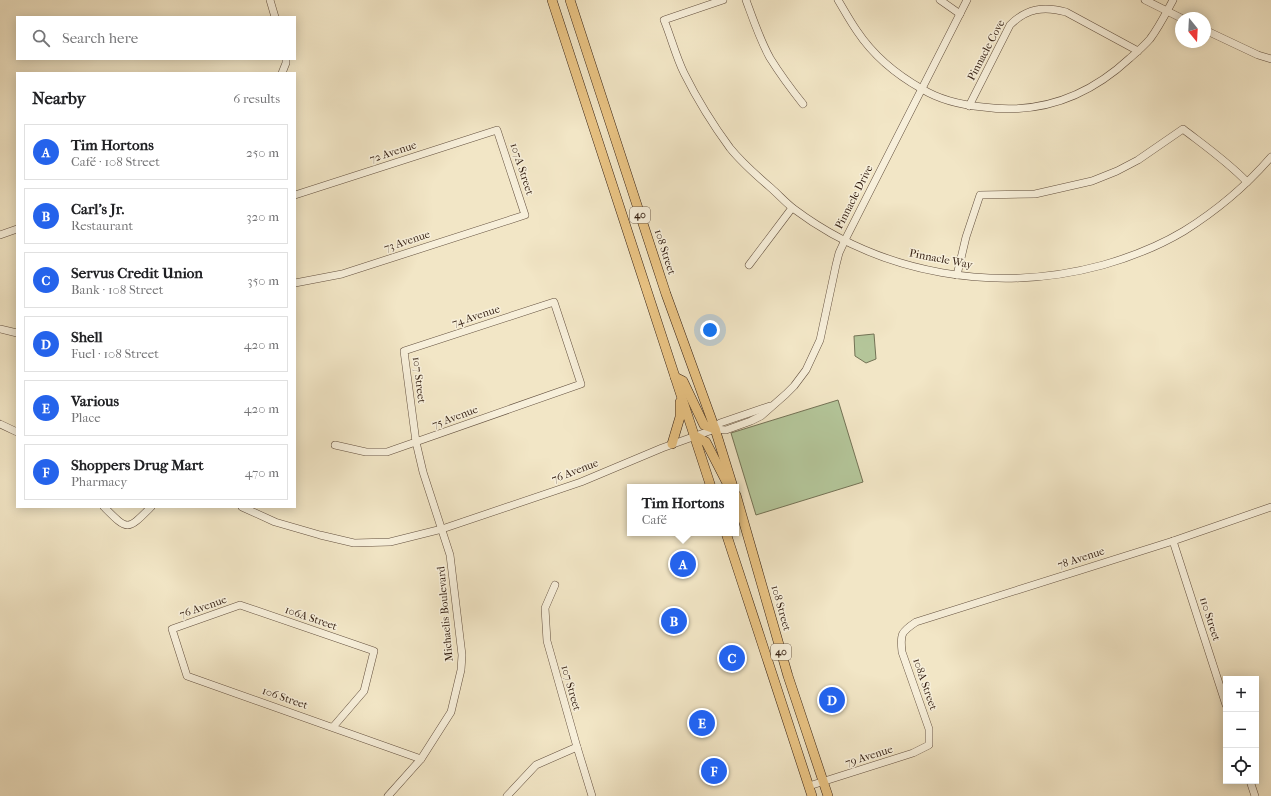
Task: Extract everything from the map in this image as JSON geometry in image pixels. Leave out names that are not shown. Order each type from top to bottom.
[{"type":"main road","name":"40","points":[[552,0],[710,484]]},
{"type":"main road","name":"108 Street","points":[[570,0],[666,294],[715,429],[732,484]]},
{"type":"main road","points":[[675,378],[683,381],[704,425],[715,429]]},
{"type":"main road","points":[[672,444],[680,417],[681,406],[675,378]]},
{"type":"main road","points":[[694,436],[706,442],[727,484]]},
{"type":"main road","name":"108 Street","points":[[739,505],[788,676],[828,796]]},
{"type":"main road","points":[[739,511],[744,522]]},
{"type":"main road","name":"40","points":[[727,536],[812,796]]},
{"type":"street","points":[[270,0],[275,16]]},
{"type":"street","name":"Pinnacle Way","points":[[724,0],[664,20],[684,72],[708,115],[731,149],[792,208],[844,240],[909,266],[940,273],[987,278],[1035,278],[1071,273],[1118,260],[1142,252],[1183,232],[1224,202],[1247,182],[1271,157]]},
{"type":"street","points":[[746,0],[758,33],[770,57],[790,88],[803,104]]},
{"type":"street","points":[[838,0],[858,32],[874,53],[893,70],[938,98],[969,106],[992,109],[1023,109],[1051,103],[1095,86],[1122,66],[1149,40],[1173,0]]},
{"type":"street","points":[[940,0],[960,14]]},
{"type":"street","name":"Pinnacle Drive","points":[[715,429],[720,423],[774,404],[794,386],[806,370],[815,352],[823,328],[838,259],[844,240],[967,0]]},
{"type":"street","points":[[1145,0],[1175,15]]},
{"type":"street","name":"Pinnacle Cove","points":[[969,106],[1010,25],[1018,17],[1040,8],[1053,8],[1066,12],[1138,51]]},
{"type":"street","points":[[1211,33],[1271,60]]},
{"type":"street","points":[[282,72],[286,60]]},
{"type":"street","points":[[957,275],[966,236],[980,195],[1035,194],[1092,181],[1117,171],[1138,160],[1183,129],[1213,151],[1247,182]]},
{"type":"street","name":"72 Avenue","points":[[296,196],[498,130]]},
{"type":"street","name":"107A Street","points":[[498,130],[525,215]]},
{"type":"street","points":[[749,265],[792,208]]},
{"type":"street","name":"73 Avenue","points":[[296,283],[342,274],[525,215]]},
{"type":"street","points":[[0,235],[16,229]]},
{"type":"street","name":"74 Avenue","points":[[404,351],[554,302],[580,384]]},
{"type":"street","points":[[0,329],[16,333]]},
{"type":"street","name":"107 Street","points":[[404,351],[416,442],[423,472],[442,529]]},
{"type":"street","name":"75 Avenue","points":[[335,445],[366,452],[388,452],[580,384]]},
{"type":"street","points":[[0,424],[16,432]]},
{"type":"street","name":"76 Avenue","points":[[244,508],[275,522],[354,543],[390,542],[442,529],[582,482],[672,444],[715,429]]},
{"type":"street","name":"78 Avenue","points":[[902,635],[905,629],[916,622],[1173,541],[1271,507]]},
{"type":"street","points":[[105,508],[121,524],[129,525],[136,522],[150,508]]},
{"type":"street","name":"Michaelis Boulevard","points":[[388,796],[421,759],[452,712],[461,670],[462,655],[450,555],[442,529]]},
{"type":"street","name":"110 Street","points":[[1173,541],[1223,696]]},
{"type":"street","name":"107 Street","points":[[554,584],[545,608],[547,641],[592,796]]},
{"type":"street","name":"76 Avenue","points":[[172,629],[240,605]]},
{"type":"street","name":"106A Street","points":[[240,605],[374,651],[364,691],[333,727]]},
{"type":"street","name":"106 Street","points":[[172,629],[187,676],[421,759]]},
{"type":"street","name":"108A Street","points":[[902,635],[900,639],[902,652],[929,729],[929,740]]},
{"type":"street","name":"79 Avenue","points":[[809,786],[913,754],[929,745],[929,740]]},
{"type":"street","points":[[507,796],[536,765],[577,747]]},
{"type":"street","points":[[1251,784],[1255,796]]},
{"type":"green space","points":[[874,334],[876,359],[866,363],[855,356],[854,336]]},
{"type":"green space","points":[[838,400],[863,482],[756,515],[731,433]]},
{"type":"place","name":"Tim Hortons","points":[[683,564]]},
{"type":"place","name":"Carl's Jr.","points":[[674,621]]},
{"type":"place","name":"Servus Credit Union","points":[[732,658]]},
{"type":"place","name":"Shell","points":[[832,700]]},
{"type":"place","name":"Various","points":[[702,723]]},
{"type":"place","name":"Shoppers Drug Mart","points":[[714,771]]}]
